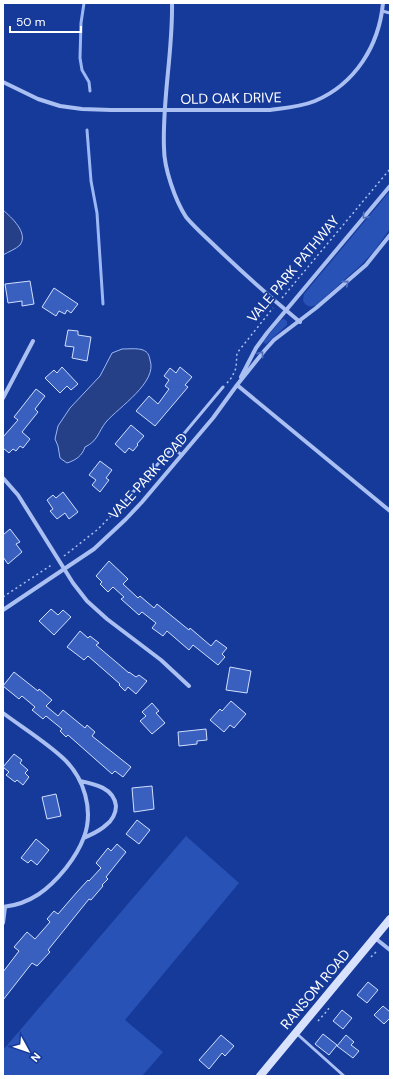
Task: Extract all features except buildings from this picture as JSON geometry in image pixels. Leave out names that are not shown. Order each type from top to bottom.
[{"type":"main road","name":"RANSOM ROAD","points":[[260,1076],[390,919]]},
{"type":"street","points":[[172,3],[172,34],[164,110],[164,150],[168,176],[176,196],[186,216],[236,266],[300,322]]},
{"type":"street","name":"OLD OAK DRIVE","points":[[3,82],[38,99],[60,106],[111,110],[270,110],[294,107],[314,101],[334,90],[351,75],[365,59],[375,38],[383,3]]},
{"type":"street","name":"VALE PARK ROAD","points":[[237,385],[256,348],[390,186]]},
{"type":"street","name":"VALE PARK ROAD","points":[[3,610],[94,549],[126,519],[213,418],[269,345],[284,332],[300,322],[366,265],[390,235]]},
{"type":"street","points":[[3,398],[33,341]]},
{"type":"street","points":[[237,385],[390,511]]},
{"type":"street","points":[[3,478],[18,495],[80,593],[97,610],[161,660],[189,686]]},
{"type":"street","points":[[3,713],[65,760],[72,768],[80,781],[85,794],[88,821],[84,838],[70,863],[45,891],[30,900],[4,907],[3,923]]},
{"type":"street","points":[[80,781],[102,787],[110,793],[115,799],[116,809],[113,817],[107,825],[101,830],[84,838]]},
{"type":"street","points":[[375,938],[390,950]]},
{"type":"lane","points":[[382,11],[390,13]]},
{"type":"lane","points":[[118,508],[223,388]]},
{"type":"lane","points":[[172,448],[182,455]]},
{"type":"lane","points":[[296,1033],[344,1076]]},
{"type":"path","name":"VALE PARK PATHWAY","points":[[223,388],[232,377],[236,368],[237,352],[390,169]]},
{"type":"shaded area","points":[[390,191],[390,229],[375,250],[361,265],[316,305],[306,305],[303,300],[304,294]]},
{"type":"shaded area","points":[[3,210],[21,230],[22,240],[20,245],[3,255]]},
{"type":"shaded area","points":[[284,319],[287,321],[287,325],[266,344],[263,342],[281,320]]},
{"type":"shaded area","points":[[122,349],[143,350],[149,355],[151,368],[148,377],[136,394],[106,422],[93,442],[85,447],[76,459],[67,463],[60,458],[55,439],[58,426],[70,408],[100,376],[112,353]]},
{"type":"shaded area","points":[[186,836],[239,883],[125,1020],[163,1052],[142,1076],[3,1076],[3,1050]]},
{"type":"waterway","points":[[84,3],[81,23],[80,58],[82,70],[89,82],[90,91]]},
{"type":"waterway","points":[[87,130],[91,181],[97,213],[103,304]]}]
